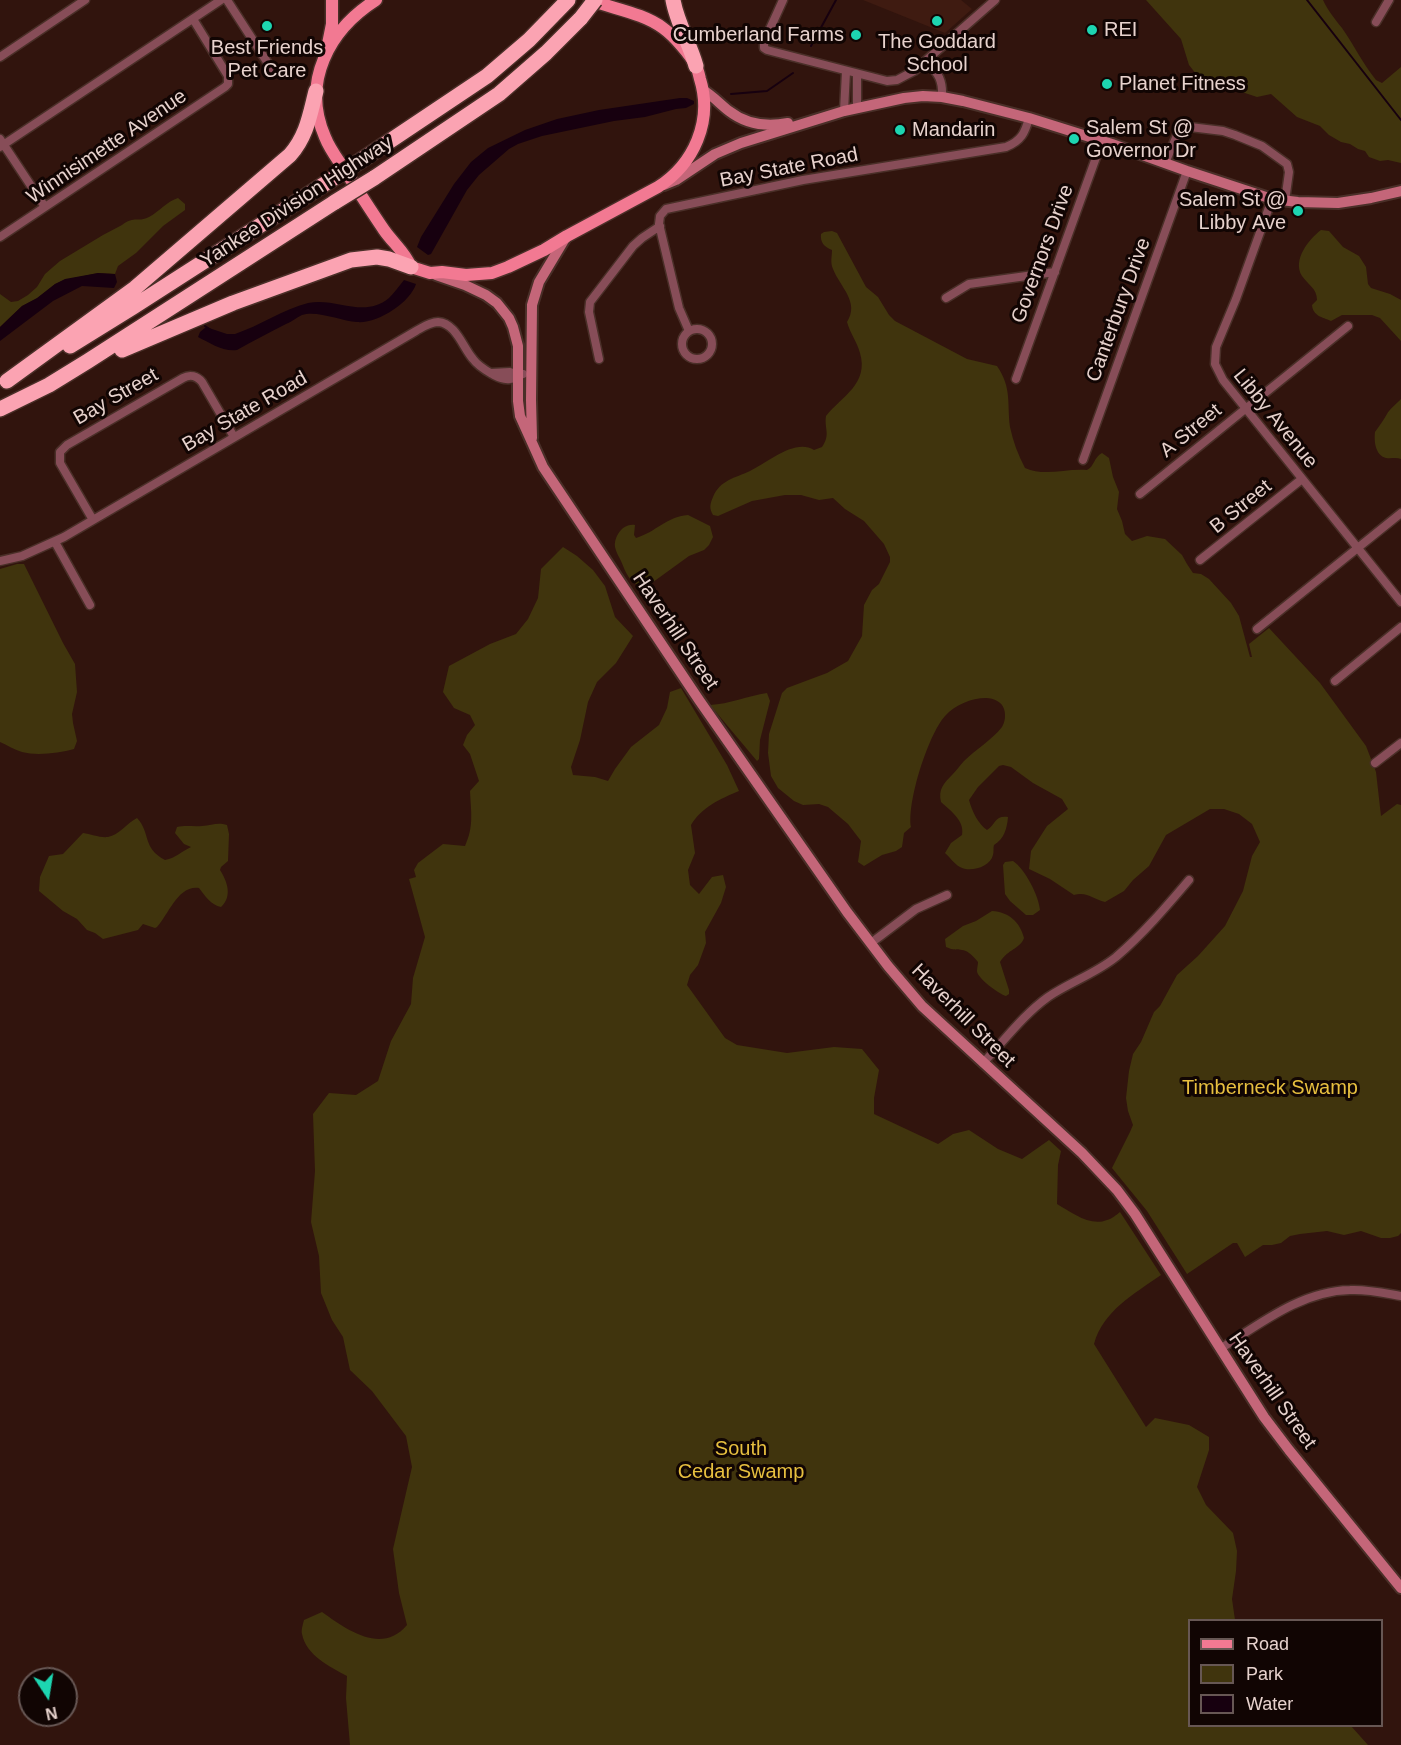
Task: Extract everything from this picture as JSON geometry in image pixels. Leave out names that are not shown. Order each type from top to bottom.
[{"type":"highway","name":"Yankee Division Highway","points":[[4,383],[98,329],[363,159],[487,76],[513,55],[568,0]]},
{"type":"highway","name":"Yankee Division Highway","points":[[0,409],[49,385],[128,336],[374,178],[499,94],[546,53],[581,18],[595,0]]},
{"type":"highway","points":[[673,0],[696,66]]},
{"type":"highway","points":[[4,383],[135,288],[290,155],[305,132],[316,91]]},
{"type":"highway","points":[[49,385],[166,330],[345,262],[377,257],[411,267]]},
{"type":"main road","points":[[332,0],[332,24],[316,91],[318,118],[328,145],[386,232],[407,256],[411,267],[430,273],[466,275],[492,273],[525,260],[658,187],[676,174],[694,148],[703,119],[703,90],[696,66],[663,28],[640,16],[590,0]]},
{"type":"main road","points":[[325,53],[345,25],[357,13],[376,0]]},
{"type":"street","points":[[0,57],[85,0]]},
{"type":"street","points":[[45,207],[1,144],[221,0]]},
{"type":"street","points":[[227,0],[272,68]]},
{"type":"street","points":[[783,0],[764,42],[764,48],[768,51],[883,81],[897,80],[908,75],[927,61],[995,0]]},
{"type":"street","points":[[1376,22],[1389,0]]},
{"type":"street","name":"Winnisimette Avenue","points":[[0,237],[227,85],[228,76],[193,19]]},
{"type":"street","points":[[927,61],[941,78],[942,97]]},
{"type":"street","points":[[844,111],[846,72]]},
{"type":"street","points":[[857,74],[857,109]]},
{"type":"street","points":[[703,90],[733,113],[752,123],[766,126],[818,118]]},
{"type":"street","points":[[658,187],[676,180],[733,145],[818,118],[915,96],[942,97],[985,105],[1285,201],[1338,203],[1401,191]]},
{"type":"street","name":"Bay State Road","points":[[660,226],[661,214],[670,208],[803,180],[1006,147],[1024,134],[1029,118]]},
{"type":"street","points":[[1165,163],[1174,140],[1184,128],[1223,131],[1262,146],[1287,164],[1289,172],[1285,201]]},
{"type":"street","name":"Governors Drive","points":[[1016,379],[1102,141]]},
{"type":"street","name":"Canterbury Drive","points":[[1083,460],[1187,171]]},
{"type":"street","name":"Libby Avenue","points":[[1272,198],[1215,353],[1215,364],[1219,374],[1401,602]]},
{"type":"street","points":[[599,359],[588,312],[590,302],[633,246],[642,237],[660,226],[679,309],[689,331]]},
{"type":"street","name":"Haverhill Street","points":[[532,444],[532,305],[543,275],[567,236]]},
{"type":"street","points":[[946,298],[970,284],[1054,272]]},
{"type":"street","name":"Haverhill Street","points":[[430,273],[483,293],[497,303],[509,318],[516,336],[520,416],[543,467],[699,700],[812,863],[871,943],[922,1006],[1082,1153],[1117,1190],[1135,1214],[1276,1434],[1401,1587]]},
{"type":"street","name":"Bay State Road","points":[[0,561],[22,556],[55,542],[433,322],[443,323],[452,328],[473,359],[490,373],[507,379],[531,373]]},
{"type":"street","name":"A Street","points":[[1140,494],[1348,326]]},
{"type":"street","name":"Bay Street","points":[[93,520],[60,463],[60,452],[67,445],[190,376],[202,382],[234,437]]},
{"type":"street","name":"B Street","points":[[1200,560],[1302,479]]},
{"type":"street","points":[[1257,629],[1401,513]]},
{"type":"street","points":[[55,542],[90,605]]},
{"type":"street","points":[[1335,681],[1401,627]]},
{"type":"street","points":[[1375,763],[1401,743]]},
{"type":"street","points":[[983,1063],[1043,1001],[1106,964],[1130,944],[1189,880]]},
{"type":"street","points":[[871,943],[916,909],[947,895]]},
{"type":"street","points":[[1220,1349],[1287,1308],[1315,1295],[1351,1290],[1401,1296]]},
{"type":"shaded area","name":"The Goddard School","points":[[863,0],[961,0],[972,9],[945,33]]},
{"type":"green space","points":[[1146,0],[1323,0],[1376,80],[1382,83],[1401,67],[1401,163],[1380,161],[1369,157],[1365,151],[1341,142],[1320,126],[1297,117],[1271,94],[1257,97],[1236,90],[1227,90],[1221,86],[1212,87],[1204,84],[1189,65],[1181,39]]},
{"type":"green space","points":[[178,198],[185,204],[185,210],[163,226],[136,253],[118,266],[115,274],[98,273],[55,284],[38,298],[22,306],[0,327],[0,294],[11,302],[18,301],[37,287],[45,274],[60,261],[126,222],[149,217]]},
{"type":"green space","points":[[1321,230],[1329,231],[1343,247],[1359,256],[1366,267],[1368,284],[1371,288],[1401,300],[1401,341],[1380,318],[1372,315],[1342,315],[1331,321],[1314,312],[1312,305],[1317,300],[1317,296],[1302,276],[1299,263],[1307,244]]},
{"type":"green space","name":"Timberneck Swamp","points":[[832,231],[837,233],[866,287],[878,297],[895,321],[967,359],[997,366],[1005,381],[1010,427],[1025,468],[1040,472],[1087,470],[1102,453],[1109,458],[1119,492],[1117,509],[1125,534],[1132,541],[1147,536],[1165,539],[1182,555],[1193,573],[1201,574],[1209,579],[1231,603],[1239,616],[1250,657],[1252,657],[1249,644],[1269,628],[1320,683],[1366,746],[1376,772],[1381,816],[1397,804],[1401,805],[1401,1233],[1398,1236],[1381,1238],[1361,1231],[1344,1235],[1327,1231],[1300,1234],[1290,1236],[1281,1243],[1263,1245],[1245,1257],[1237,1243],[1233,1243],[1187,1274],[1147,1211],[1112,1168],[1133,1125],[1126,1098],[1133,1054],[1154,1012],[1160,1006],[1177,975],[1225,926],[1243,891],[1252,856],[1260,842],[1252,824],[1239,814],[1224,809],[1210,809],[1166,835],[1149,866],[1124,891],[1105,902],[1086,895],[1074,895],[1050,879],[1029,869],[1031,851],[1047,826],[1068,809],[1062,799],[1033,783],[1011,767],[999,766],[978,787],[969,800],[976,817],[987,830],[1000,817],[1008,817],[1004,833],[994,845],[993,855],[988,863],[979,868],[964,869],[945,853],[951,843],[962,835],[962,830],[956,817],[941,802],[941,790],[964,761],[1002,727],[1005,718],[1004,709],[1000,702],[995,700],[980,698],[969,701],[958,705],[945,716],[938,725],[920,769],[912,802],[911,827],[904,833],[902,847],[864,866],[858,862],[861,841],[848,824],[828,807],[819,804],[803,805],[794,801],[778,788],[771,776],[768,753],[769,734],[782,693],[787,688],[827,673],[848,661],[862,636],[864,605],[872,590],[879,584],[890,562],[884,544],[864,521],[833,498],[819,500],[801,495],[785,495],[752,501],[718,516],[713,515],[710,508],[716,491],[728,480],[790,449],[806,447],[814,450],[822,447],[827,435],[826,416],[852,389],[861,373],[859,349],[847,322],[851,308],[850,301],[832,266],[832,250],[825,246],[821,239],[821,234]]},
{"type":"green space","points":[[1401,399],[1401,459],[1386,458],[1377,451],[1375,432],[1388,412]]},
{"type":"green space","points":[[688,515],[710,526],[713,537],[709,545],[704,550],[689,556],[649,585],[642,587],[634,583],[626,573],[615,549],[620,531],[627,526],[635,525],[636,538],[673,519]]},
{"type":"green space","name":"South Cedar Swamp","points":[[563,547],[577,556],[593,570],[605,586],[615,617],[633,636],[616,663],[597,682],[588,702],[580,740],[571,767],[573,775],[608,781],[631,747],[659,725],[667,708],[670,692],[681,688],[727,765],[739,791],[706,808],[691,825],[695,853],[688,870],[690,885],[699,894],[712,877],[723,875],[726,887],[721,903],[705,932],[706,943],[687,985],[725,1038],[737,1045],[787,1053],[834,1047],[862,1049],[879,1070],[874,1098],[874,1114],[938,1144],[953,1134],[969,1130],[998,1149],[1022,1159],[1049,1140],[1061,1151],[1058,1165],[1057,1204],[1081,1218],[1094,1222],[1109,1219],[1120,1212],[1161,1275],[1130,1296],[1112,1313],[1098,1332],[1094,1344],[1146,1427],[1155,1418],[1189,1425],[1209,1437],[1209,1450],[1197,1487],[1206,1505],[1233,1533],[1237,1551],[1232,1599],[1235,1619],[1188,1619],[1188,1727],[1352,1727],[1368,1745],[350,1745],[346,1698],[347,1676],[326,1664],[308,1648],[302,1632],[304,1620],[322,1612],[353,1632],[376,1639],[397,1634],[407,1625],[399,1593],[393,1549],[412,1467],[406,1436],[372,1391],[350,1370],[343,1337],[332,1320],[321,1293],[319,1256],[311,1222],[315,1171],[313,1114],[329,1093],[356,1095],[378,1081],[391,1041],[411,1004],[413,978],[425,937],[409,879],[416,877],[414,870],[418,863],[443,844],[465,846],[470,832],[470,791],[479,781],[470,754],[463,745],[475,725],[470,715],[454,708],[443,692],[449,666],[490,644],[516,634],[528,619],[538,598],[541,569]]},
{"type":"green space","points":[[24,564],[75,664],[77,692],[72,714],[77,741],[74,749],[34,754],[19,751],[0,742],[0,569]]},
{"type":"green space","points":[[767,693],[770,701],[757,761],[710,705]]},
{"type":"green space","points":[[137,818],[153,850],[165,860],[191,847],[184,844],[175,833],[177,827],[227,825],[228,861],[220,870],[227,884],[227,898],[221,907],[217,906],[199,888],[192,888],[180,896],[157,927],[143,924],[138,930],[103,939],[87,930],[77,919],[63,911],[39,891],[40,877],[49,856],[63,854],[83,833],[108,837],[116,834]]},
{"type":"green space","points":[[1013,861],[1027,876],[1037,898],[1040,910],[1033,915],[1026,915],[1005,894],[1003,865],[1005,862]]},
{"type":"green space","points":[[992,911],[1004,913],[1013,919],[1020,927],[1024,938],[1020,945],[1000,962],[1009,990],[1006,996],[981,978],[977,971],[978,962],[973,956],[965,951],[946,947],[945,939],[963,926]]},
{"type":"water","points":[[680,98],[694,101],[694,104],[686,108],[645,117],[542,136],[509,149],[479,175],[467,190],[431,254],[428,255],[417,247],[454,184],[471,162],[488,148],[525,130],[557,119],[599,110]]},
{"type":"water","points":[[98,273],[115,274],[117,282],[114,288],[82,286],[53,301],[0,341],[0,327],[22,306],[65,279]]},
{"type":"water","points":[[404,280],[416,284],[413,291],[392,311],[374,320],[357,322],[315,314],[302,315],[237,350],[222,348],[198,337],[206,327],[227,334],[235,334],[308,303],[370,307],[389,298]]},
{"type":"waterway","points":[[811,46],[836,0]]},
{"type":"waterway","points":[[1307,0],[1401,120]]},
{"type":"waterway","points":[[731,94],[767,91],[793,73]]},
{"type":"waterway","points":[[205,326],[211,330]]},
{"type":"place","name":"The Goddard School","points":[[937,21]]},
{"type":"place","name":"Best Friends Pet Care","points":[[267,26]]},
{"type":"place","name":"REI","points":[[1092,30]]},
{"type":"place","name":"Cumberland Farms","points":[[856,35]]},
{"type":"place","name":"Planet Fitness","points":[[1107,84]]},
{"type":"place","name":"Mandarin","points":[[900,130]]},
{"type":"place","name":"Salem St @ Governor Dr","points":[[1074,139]]},
{"type":"place","name":"Salem St @ Libby Ave","points":[[1298,211]]}]
